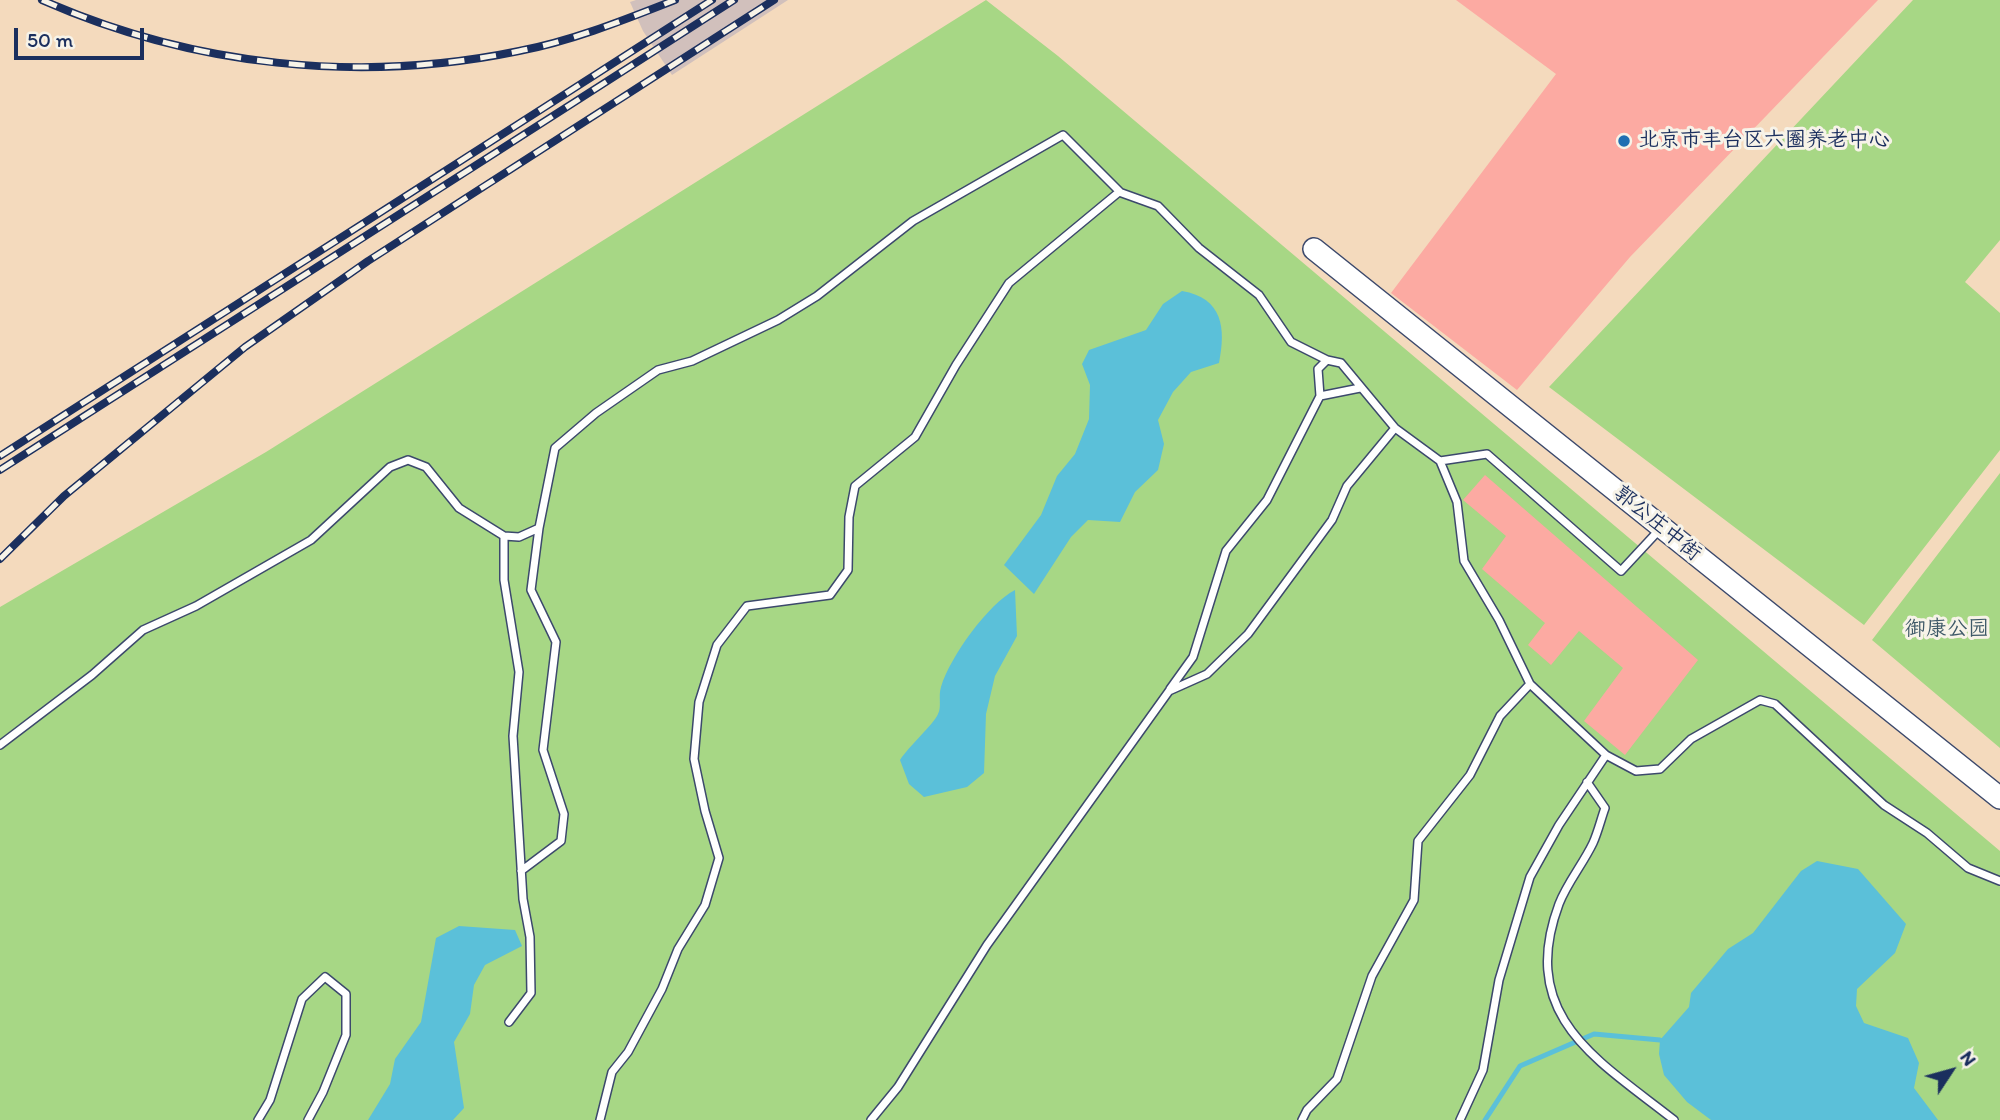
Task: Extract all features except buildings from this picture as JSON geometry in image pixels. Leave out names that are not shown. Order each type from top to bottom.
[{"type":"street","name":"郭公庄中街","points":[[1314,249],[2000,798]]},
{"type":"lane","points":[[521,871],[561,841],[564,814],[543,750],[556,642],[531,590],[539,528],[555,448],[596,413],[658,370],[692,361],[778,320],[817,296],[913,221],[1063,135],[1120,192],[1158,206],[1199,248],[1259,295],[1291,342],[1327,360],[1341,363],[1395,428],[1440,461],[1457,502],[1464,561],[1499,621],[1530,684],[1606,755],[1636,771],[1661,769],[1691,739],[1760,700],[1775,704],[1884,805],[1927,833],[1968,868],[2000,881]]},
{"type":"lane","points":[[600,1120],[612,1072],[628,1052],[663,989],[678,949],[705,905],[719,858],[694,759],[699,702],[717,645],[747,606],[830,595],[848,570],[849,517],[855,486],[915,437],[956,365],[1009,283],[1120,192]]},
{"type":"lane","points":[[871,1120],[898,1087],[987,945],[1192,657],[1226,551],[1267,500],[1321,396],[1318,369],[1327,360]]},
{"type":"lane","points":[[1321,396],[1360,388]]},
{"type":"lane","points":[[1169,691],[1207,674],[1248,634],[1332,520],[1347,486],[1395,428]]},
{"type":"lane","points":[[1440,461],[1487,454],[1621,571],[1662,528]]},
{"type":"lane","points":[[0,745],[92,675],[143,630],[196,606],[311,540],[390,467],[408,460],[425,467],[459,508],[504,536],[519,537],[539,528]]},
{"type":"lane","points":[[504,536],[504,580],[519,672],[513,736],[523,898],[530,937],[531,993],[509,1022]]},
{"type":"lane","points":[[1302,1120],[1307,1110],[1337,1079],[1372,976],[1414,900],[1418,841],[1470,775],[1500,716],[1530,684]]},
{"type":"lane","points":[[1460,1120],[1483,1070],[1499,980],[1530,877],[1606,755]]},
{"type":"lane","points":[[1587,782],[1605,807],[1594,842],[1560,902],[1548,939],[1552,992],[1567,1028],[1584,1049],[1674,1120]]},
{"type":"lane","points":[[258,1120],[270,1100],[302,999],[325,977],[346,994],[346,1035],[324,1092],[309,1120]]},
{"type":"shaded area","points":[[788,0],[672,75],[643,31],[630,2]]},
{"type":"green space","points":[[986,0],[1058,56],[2000,851],[2000,1120],[0,1120],[0,607],[266,452]]},
{"type":"green space","points":[[1913,0],[2000,0],[2000,240],[1965,282],[2000,313],[2000,450],[1864,625],[1549,387]]},
{"type":"green space","name":"御康公园","points":[[2000,473],[2000,748],[1872,640]]},
{"type":"water","points":[[1182,291],[1206,300],[1214,308],[1222,338],[1219,363],[1191,372],[1173,392],[1158,420],[1164,444],[1158,470],[1135,492],[1120,522],[1088,520],[1071,537],[1034,594],[1004,565],[1041,515],[1057,476],[1075,454],[1089,419],[1090,385],[1082,364],[1089,350],[1146,330],[1163,304]]},
{"type":"water","points":[[1015,590],[1017,636],[995,676],[986,714],[984,773],[967,787],[924,797],[909,784],[900,760],[938,714],[941,687],[971,632],[993,607]]},
{"type":"water","points":[[1817,861],[1858,869],[1906,924],[1895,953],[1857,989],[1856,1006],[1864,1023],[1908,1038],[1919,1063],[1914,1088],[1938,1120],[1711,1120],[1687,1102],[1664,1075],[1659,1054],[1660,1040],[1689,1007],[1691,993],[1728,949],[1753,933],[1801,871]]},
{"type":"water","points":[[459,926],[515,930],[522,946],[485,965],[474,985],[470,1014],[454,1042],[464,1108],[453,1120],[368,1120],[390,1084],[395,1059],[421,1022],[436,938]]},
{"type":"waterway","points":[[1485,1120],[1520,1066],[1594,1034],[1660,1040]]},
{"type":"railway","points":[[42,0],[157,40],[217,54],[277,63],[337,67],[459,61],[519,51],[578,36],[675,0]]},
{"type":"railway","points":[[0,456],[712,0]]},
{"type":"railway","points":[[0,470],[734,0]]},
{"type":"railway","points":[[0,559],[64,496],[245,347],[368,261],[774,0]]},
{"type":"place","name":"北京市丰台区六圈养老中心","points":[[1624,141]]}]
